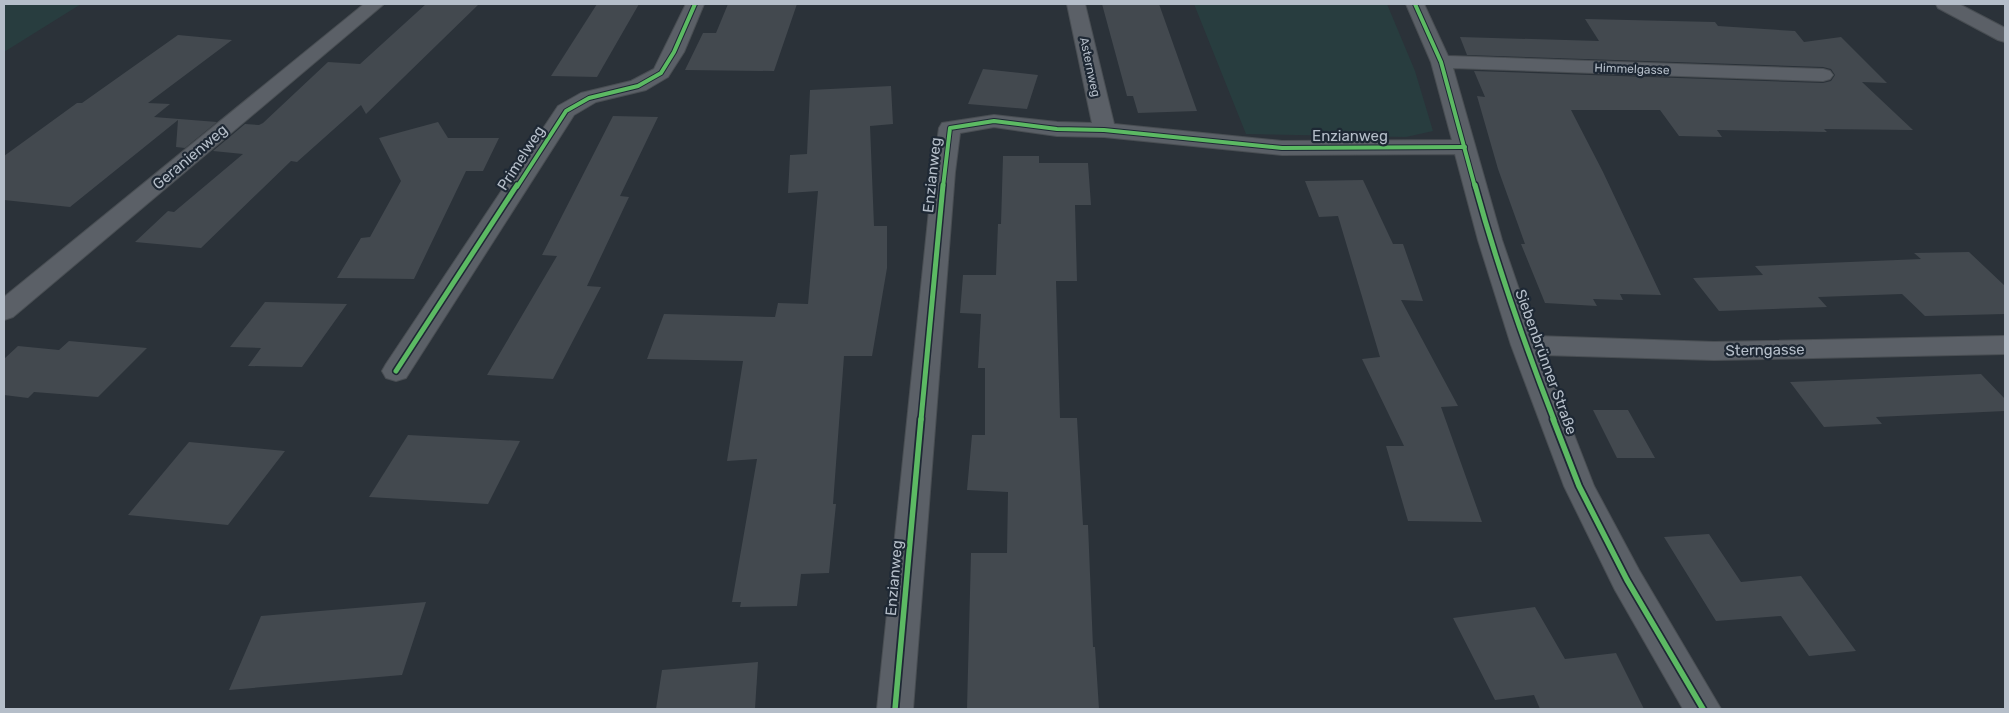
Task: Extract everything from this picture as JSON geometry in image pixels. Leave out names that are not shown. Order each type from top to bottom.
[{"type":"street","name":"Geranienweg","points":[[4,311],[375,4]]},
{"type":"street","name":"Primelweg","points":[[396,371],[566,111],[576,102],[587,97],[624,91],[648,82],[662,72],[695,4]]},
{"type":"street","name":"Asternweg","points":[[1076,4],[1104,130]]},
{"type":"street","name":"Siebenbrünner Straße","points":[[1415,4],[1442,62],[1490,240],[1525,345],[1579,486],[1627,580],[1703,709]]},
{"type":"street","points":[[1945,4],[2005,36]]},
{"type":"street","name":"Himmelgasse","points":[[1442,62],[1823,75]]},
{"type":"street","name":"Enzianweg","points":[[895,709],[944,172],[950,128],[994,121],[1057,129],[1104,130],[1282,148],[1465,147]]},
{"type":"street","name":"Sterngasse","points":[[1525,345],[1714,351],[2005,345]]},
{"type":"green space","points":[[4,4],[81,4],[4,52]]},
{"type":"green space","points":[[1194,4],[1387,4],[1415,71],[1433,131],[1406,137],[1246,134]]},
{"type":"building","points":[[426,4],[479,4],[366,114],[361,105],[297,162],[291,161],[201,248],[135,242],[168,211],[174,212],[243,154],[213,151],[245,124],[259,125],[263,123],[328,62],[360,64]]},
{"type":"building","points":[[597,4],[639,4],[597,77],[551,76]]},
{"type":"building","points":[[728,4],[797,4],[774,71],[685,70],[703,33],[716,33]]},
{"type":"building","points":[[1102,4],[1159,4],[1197,111],[1138,113],[1133,96],[1127,96]]},
{"type":"building","points":[[1585,19],[1715,22],[1718,26],[1795,31],[1804,42],[1841,37],[1887,83],[1862,82],[1913,130],[1824,129],[1827,132],[1717,130],[1722,137],[1679,136],[1660,110],[1571,110],[1603,172],[1661,295],[1620,294],[1623,300],[1593,299],[1597,306],[1545,303],[1521,244],[1525,244],[1498,169],[1477,96],[1485,97],[1474,71],[1823,83],[1831,81],[1835,75],[1831,69],[1823,67],[1467,55],[1460,37],[1599,41]]},
{"type":"building","points":[[178,35],[232,40],[148,103],[170,104],[154,117],[217,122],[185,148],[176,147],[178,120],[70,207],[4,200],[4,156],[77,103],[82,103]]},
{"type":"building","points":[[983,69],[1038,75],[1027,109],[968,104]]},
{"type":"building","points":[[891,86],[893,124],[870,126],[874,226],[887,226],[887,268],[872,356],[844,356],[833,504],[836,504],[829,573],[801,574],[797,606],[740,607],[741,602],[732,602],[757,459],[727,461],[743,361],[647,359],[664,314],[775,317],[778,303],[808,304],[818,191],[788,193],[790,155],[807,154],[810,90]]},
{"type":"building","points":[[613,116],[658,117],[620,196],[629,197],[587,286],[601,287],[553,379],[487,375],[557,256],[542,255]]},
{"type":"building","points":[[438,122],[448,138],[499,138],[483,171],[466,171],[414,279],[337,278],[361,238],[370,237],[401,181],[379,138]]},
{"type":"building","points":[[1003,156],[1039,156],[1039,163],[1088,163],[1091,205],[1075,205],[1077,281],[1056,281],[1060,418],[1077,418],[1083,525],[1088,525],[1093,647],[1095,647],[1099,709],[967,709],[971,553],[1007,553],[1008,492],[967,490],[972,435],[985,435],[985,368],[978,368],[981,314],[960,313],[963,275],[996,275],[998,224],[1001,224]]},
{"type":"building","points":[[1363,180],[1393,244],[1403,244],[1423,301],[1401,300],[1458,406],[1441,407],[1482,522],[1408,521],[1386,446],[1404,446],[1362,359],[1380,357],[1338,216],[1319,217],[1305,181]]},
{"type":"building","points":[[1969,252],[2005,286],[2005,314],[1925,316],[1902,294],[1818,297],[1827,307],[1719,311],[1693,278],[1763,275],[1755,266],[1921,259],[1914,253]]},
{"type":"building","points":[[265,302],[347,304],[302,367],[248,366],[261,348],[230,347]]},
{"type":"building","points":[[69,341],[147,348],[98,397],[34,392],[28,398],[4,395],[4,359],[18,346],[59,350]]},
{"type":"building","points":[[1981,374],[2005,399],[2005,411],[1876,417],[1882,424],[1824,427],[1790,382]]},
{"type":"building","points":[[1593,410],[1628,410],[1655,458],[1617,458]]},
{"type":"building","points":[[408,435],[520,441],[488,504],[369,497]]},
{"type":"building","points":[[189,442],[285,451],[228,525],[128,515]]},
{"type":"building","points":[[1709,534],[1741,582],[1801,576],[1856,651],[1809,656],[1781,616],[1716,621],[1664,537]]},
{"type":"building","points":[[426,602],[402,675],[229,690],[261,616]]},
{"type":"building","points":[[1535,607],[1565,659],[1616,653],[1644,709],[1540,709],[1534,695],[1495,700],[1453,618]]},
{"type":"building","points":[[758,662],[755,709],[656,709],[662,670]]},
{"type":"cycle path","points":[[396,371],[566,111],[577,103],[589,98],[638,86],[650,81],[661,73],[674,52],[695,4]]},
{"type":"cycle path","points":[[1415,4],[1441,62],[1490,240],[1525,345],[1579,486],[1627,580],[1703,709]]},
{"type":"cycle path","points":[[895,709],[944,172],[950,128],[994,121],[1057,129],[1104,130],[1282,148],[1465,147]]}]
